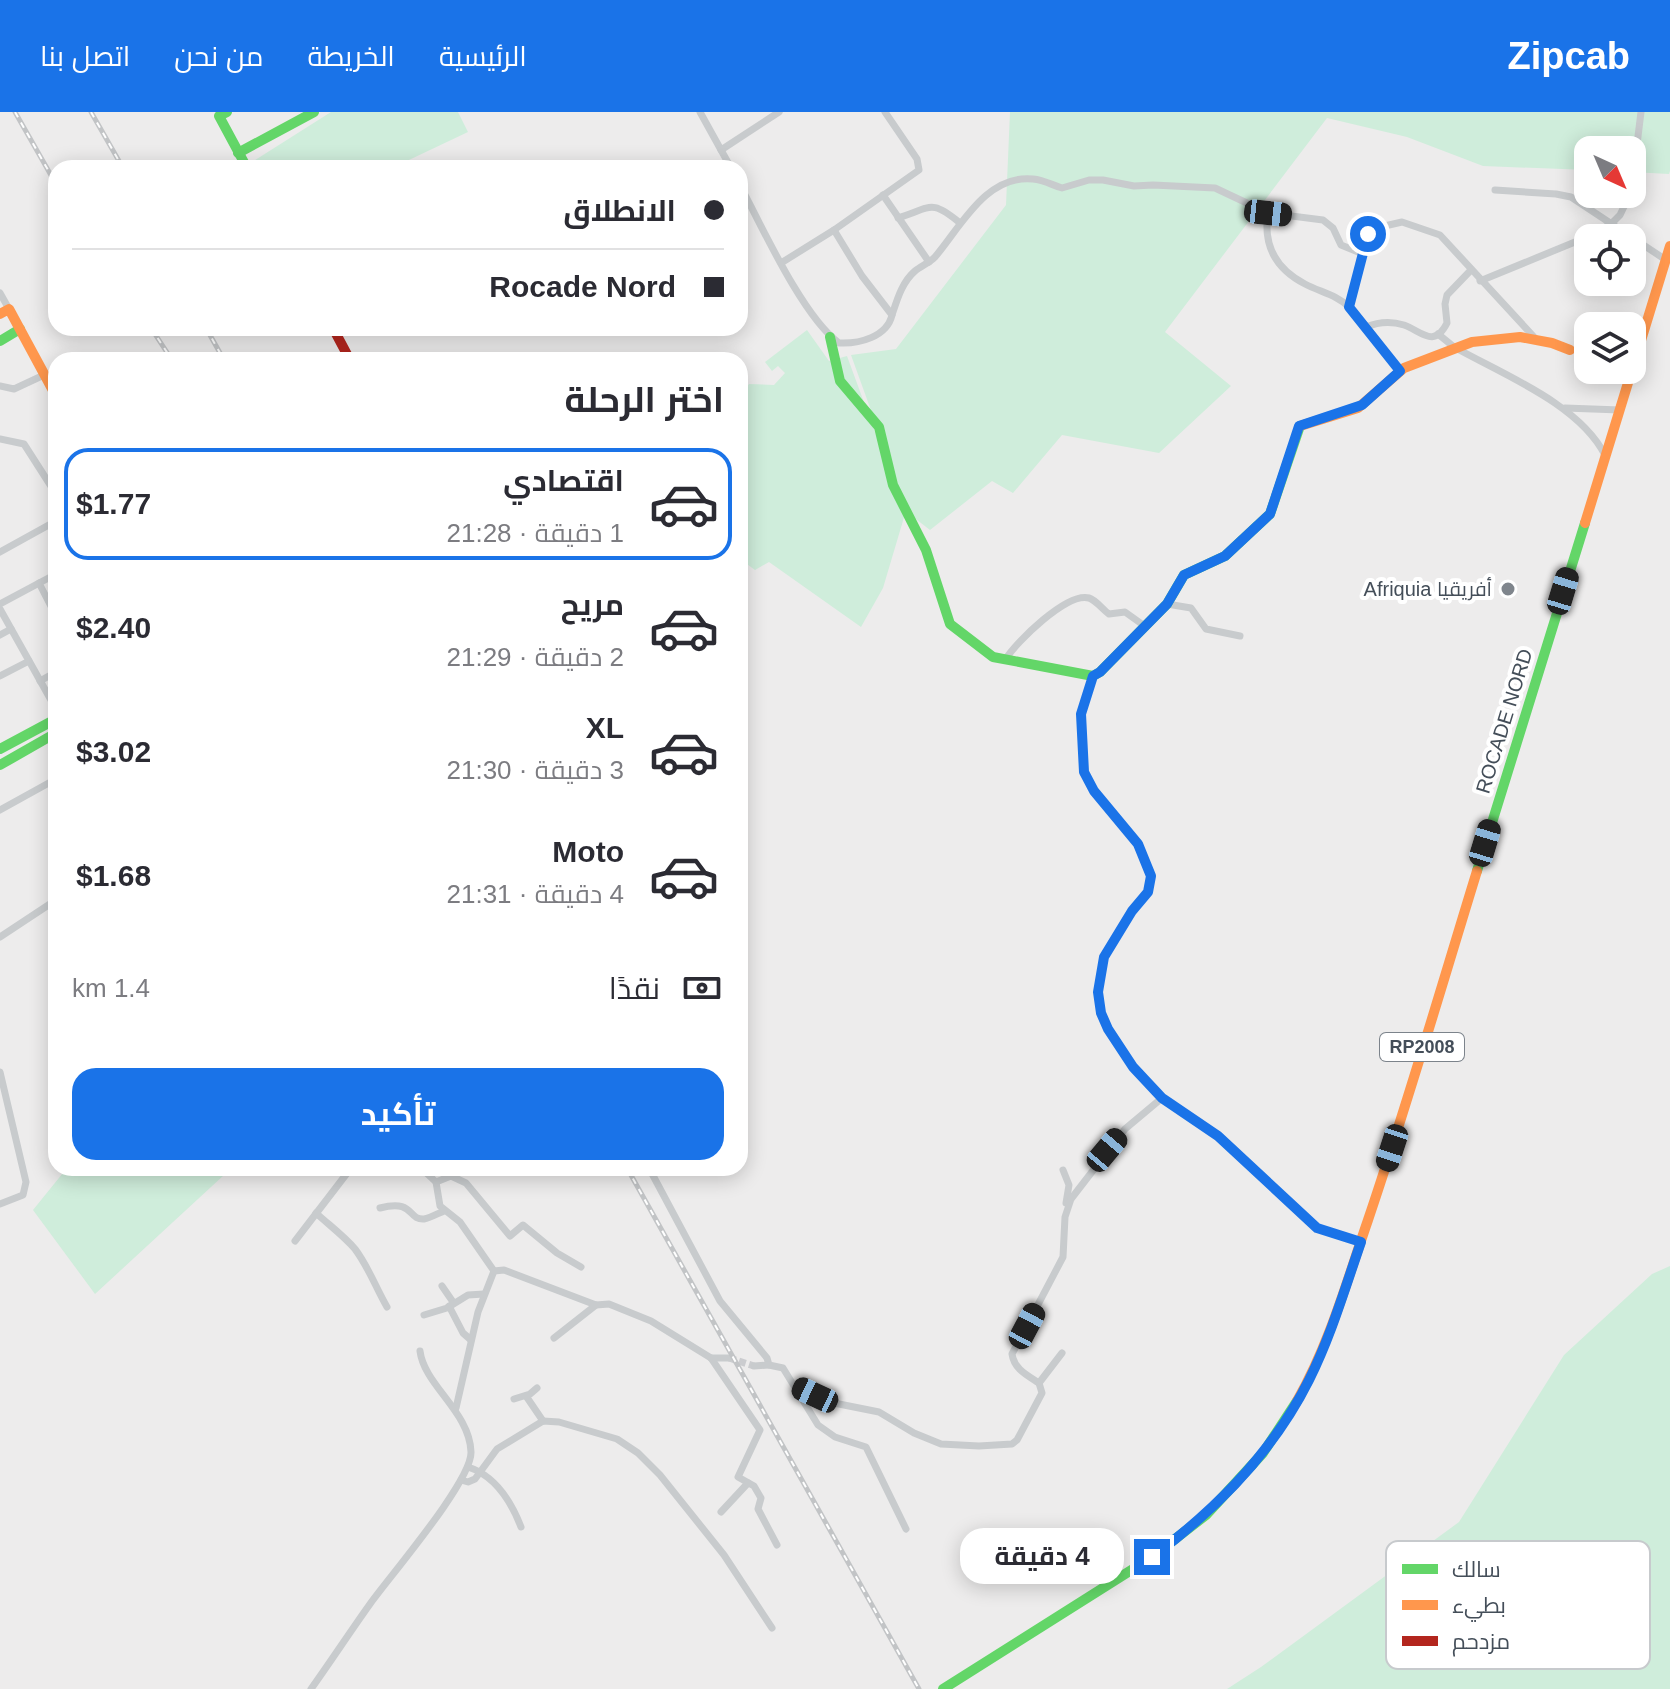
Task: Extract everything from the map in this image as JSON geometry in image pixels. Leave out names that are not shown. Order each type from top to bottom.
[{"type":"main road","points":[[238,153],[314,112]]},
{"type":"main road","points":[[221,113],[242,160]]},
{"type":"main road","name":"ROCADE NORD","points":[[943,1689],[1152,1557],[1206,1515],[1263,1453],[1302,1394],[1338,1308],[1361,1242],[1668,262],[1670,246]]},
{"type":"main road","points":[[4,312],[20,329],[48,382]]},
{"type":"main road","points":[[0,341],[20,329]]},
{"type":"main road","points":[[830,337],[840,381],[879,427],[893,485],[926,550],[950,624],[981,650],[1005,660],[1093,676],[1167,604],[1184,575],[1225,556],[1270,514],[1299,426],[1362,405],[1400,371],[1454,347],[1496,336],[1535,338],[1570,350]]},
{"type":"main road","points":[[0,749],[48,723]]},
{"type":"main road","points":[[0,765],[48,738]]},
{"type":"street","points":[[700,112],[727,160]]},
{"type":"street","points":[[721,150],[779,112]]},
{"type":"street","points":[[781,263],[919,170],[920,165],[885,112]]},
{"type":"street","points":[[1638,136],[1641,112]]},
{"type":"street","points":[[748,200],[781,263],[830,337],[839,343],[853,344],[885,329],[901,289],[910,277],[929,262],[960,223],[995,190],[1022,179],[1046,181],[1062,188],[1089,180],[1134,186],[1215,188],[1268,213],[1323,220],[1333,228],[1341,245],[1363,254]]},
{"type":"street","points":[[1495,190],[1563,194],[1589,207],[1668,262]]},
{"type":"street","points":[[883,195],[929,262]]},
{"type":"street","points":[[898,218],[934,206],[940,207],[960,223]]},
{"type":"street","points":[[1480,281],[1592,235],[1612,223],[1623,208]]},
{"type":"street","points":[[1268,213],[1266,240],[1286,270],[1306,285],[1331,295],[1349,307],[1400,371]]},
{"type":"street","points":[[1349,307],[1368,234],[1373,229],[1405,222],[1443,237],[1535,338]]},
{"type":"street","points":[[834,230],[862,276],[892,315]]},
{"type":"street","points":[[1438,334],[1447,323],[1447,295],[1471,270]]},
{"type":"street","points":[[0,293],[4,312]]},
{"type":"street","points":[[1366,327],[1397,323],[1422,335],[1438,334],[1454,347],[1563,408],[1587,428],[1606,456]]},
{"type":"street","points":[[0,386],[14,389],[44,375]]},
{"type":"street","points":[[1563,408],[1620,410]]},
{"type":"street","points":[[0,439],[24,444],[48,482]]},
{"type":"street","points":[[0,552],[48,525]]},
{"type":"street","points":[[48,578],[0,606],[48,695]]},
{"type":"street","points":[[39,583],[48,600]]},
{"type":"street","points":[[1005,660],[1046,616],[1084,599],[1092,600],[1106,613],[1125,612],[1146,627]]},
{"type":"street","points":[[1167,604],[1191,608],[1206,629],[1240,636]]},
{"type":"street","points":[[0,635],[11,629]]},
{"type":"street","points":[[0,676],[29,661]]},
{"type":"street","points":[[40,681],[48,676]]},
{"type":"street","points":[[1093,676],[1081,714],[1084,772],[1094,791],[1138,844],[1152,884],[1104,957],[1098,992],[1101,1013],[1122,1052],[1162,1098],[1218,1136],[1317,1228],[1361,1242]]},
{"type":"street","points":[[0,810],[48,783]]},
{"type":"street","points":[[0,937],[48,905]]},
{"type":"street","points":[[0,1072],[26,1182],[23,1195],[0,1204]]},
{"type":"street","points":[[1067,1211],[1071,1199],[1090,1172],[1125,1129],[1162,1098]]},
{"type":"street","points":[[797,1387],[834,1403],[879,1412],[914,1433],[941,1444],[979,1446],[1012,1444],[1017,1440],[1042,1393],[1039,1383],[1015,1365],[1012,1354],[1063,1257],[1069,1185],[1063,1170]]},
{"type":"street","points":[[295,1241],[345,1176]]},
{"type":"street","points":[[430,1176],[436,1182],[438,1200],[444,1211],[460,1222],[494,1271]]},
{"type":"street","points":[[436,1182],[451,1176],[466,1183],[509,1235],[523,1225],[557,1253],[581,1267]]},
{"type":"street","points":[[653,1176],[720,1301],[769,1365]]},
{"type":"street","points":[[380,1208],[397,1204],[405,1206],[423,1219],[444,1211]]},
{"type":"street","points":[[316,1213],[357,1253],[387,1307]]},
{"type":"street","points":[[494,1271],[504,1270],[596,1305],[609,1304],[651,1321],[711,1358],[760,1430],[738,1477],[754,1486],[761,1498],[758,1509],[777,1545]]},
{"type":"street","points":[[456,1408],[471,1340],[494,1271]]},
{"type":"street","points":[[442,1286],[463,1333],[471,1340]]},
{"type":"street","points":[[424,1315],[472,1294],[484,1294]]},
{"type":"street","points":[[554,1338],[596,1305]]},
{"type":"street","points":[[311,1689],[468,1467],[472,1453],[456,1408],[445,1399],[421,1360],[420,1351]]},
{"type":"street","points":[[1039,1383],[1062,1353]]},
{"type":"street","points":[[711,1358],[729,1358]]},
{"type":"street","points":[[754,1366],[783,1368],[826,1433],[866,1447],[906,1529]]},
{"type":"street","points":[[514,1399],[526,1396],[537,1388]]},
{"type":"street","points":[[526,1396],[543,1421]]},
{"type":"street","points":[[461,1480],[471,1481],[497,1449],[543,1421],[559,1422],[617,1439],[638,1453],[724,1555],[772,1628]]},
{"type":"street","points":[[468,1467],[482,1471],[507,1498],[521,1527]]},
{"type":"street","points":[[721,1512],[748,1483]]},
{"type":"green space","points":[[331,112],[458,112],[468,132],[409,160],[255,160]]},
{"type":"green space","points":[[1010,112],[1670,112],[1669,174],[1646,173],[1646,136],[1574,136],[1574,169],[1483,166],[1407,137],[1327,118],[1165,332],[1231,386],[1159,453],[1062,435],[1013,493],[992,481],[930,530],[908,513],[851,355],[896,349],[1006,205]]},
{"type":"green space","points":[[807,330],[829,361],[847,356],[905,514],[883,588],[861,627],[769,562],[755,570],[748,565],[748,385],[774,385],[785,373],[778,366],[772,371],[765,362]]},
{"type":"green space","points":[[61,1176],[223,1176],[95,1294],[33,1210]]},
{"type":"green space","points":[[1670,1266],[1670,1689],[1227,1689],[1386,1575],[1386,1669],[1650,1669],[1650,1541],[1433,1541],[1459,1522],[1564,1355],[1652,1274]]},
{"type":"tunnel","points":[[729,1358],[754,1366]]},
{"type":"railway","points":[[15,112],[48,170]]},
{"type":"railway","points":[[91,112],[118,160]]},
{"type":"railway","points":[[156,336],[167,352]]},
{"type":"railway","points":[[210,336],[220,352]]},
{"type":"railway","points":[[631,1176],[919,1689]]},
{"type":"traffic: fast","points":[[227,112],[219,116],[243,160]]},
{"type":"traffic: fast","points":[[238,153],[314,112]]},
{"type":"traffic: fast","points":[[0,341],[20,329]]},
{"type":"traffic: fast","points":[[830,337],[840,381],[879,427],[893,485],[926,550],[950,624],[993,657],[1093,676],[1167,604],[1184,575],[1225,556],[1270,514],[1300,426]]},
{"type":"traffic: fast","points":[[1477,871],[1585,523]]},
{"type":"traffic: fast","points":[[0,749],[48,723]]},
{"type":"traffic: fast","points":[[0,765],[48,738]]},
{"type":"traffic: fast","points":[[943,1689],[1152,1557],[1206,1515],[1263,1453],[1297,1401]]},
{"type":"traffic: slow","points":[[1585,523],[1670,246]]},
{"type":"traffic: slow","points":[[0,314],[9,309],[48,381]]},
{"type":"traffic: slow","points":[[1300,426],[1358,408],[1404,368],[1472,342],[1520,337],[1570,350]]},
{"type":"traffic: slow","points":[[1297,1401],[1319,1358],[1345,1289],[1477,871]]},
{"type":"traffic: jam","points":[[337,336],[346,352]]},
{"type":"place","name":"Afriquia أفريقيا","points":[[1508,589]]},
{"type":"route","points":[[1152,1557],[1186,1532],[1222,1499],[1263,1453],[1285,1422],[1311,1376],[1361,1242],[1317,1228],[1218,1136],[1162,1098],[1133,1067],[1108,1029],[1101,1013],[1098,992],[1104,957],[1152,884],[1138,844],[1094,791],[1084,772],[1081,714],[1093,676],[1167,604],[1184,575],[1225,556],[1270,514],[1299,426],[1354,410],[1400,371],[1349,307],[1368,234]]}]
